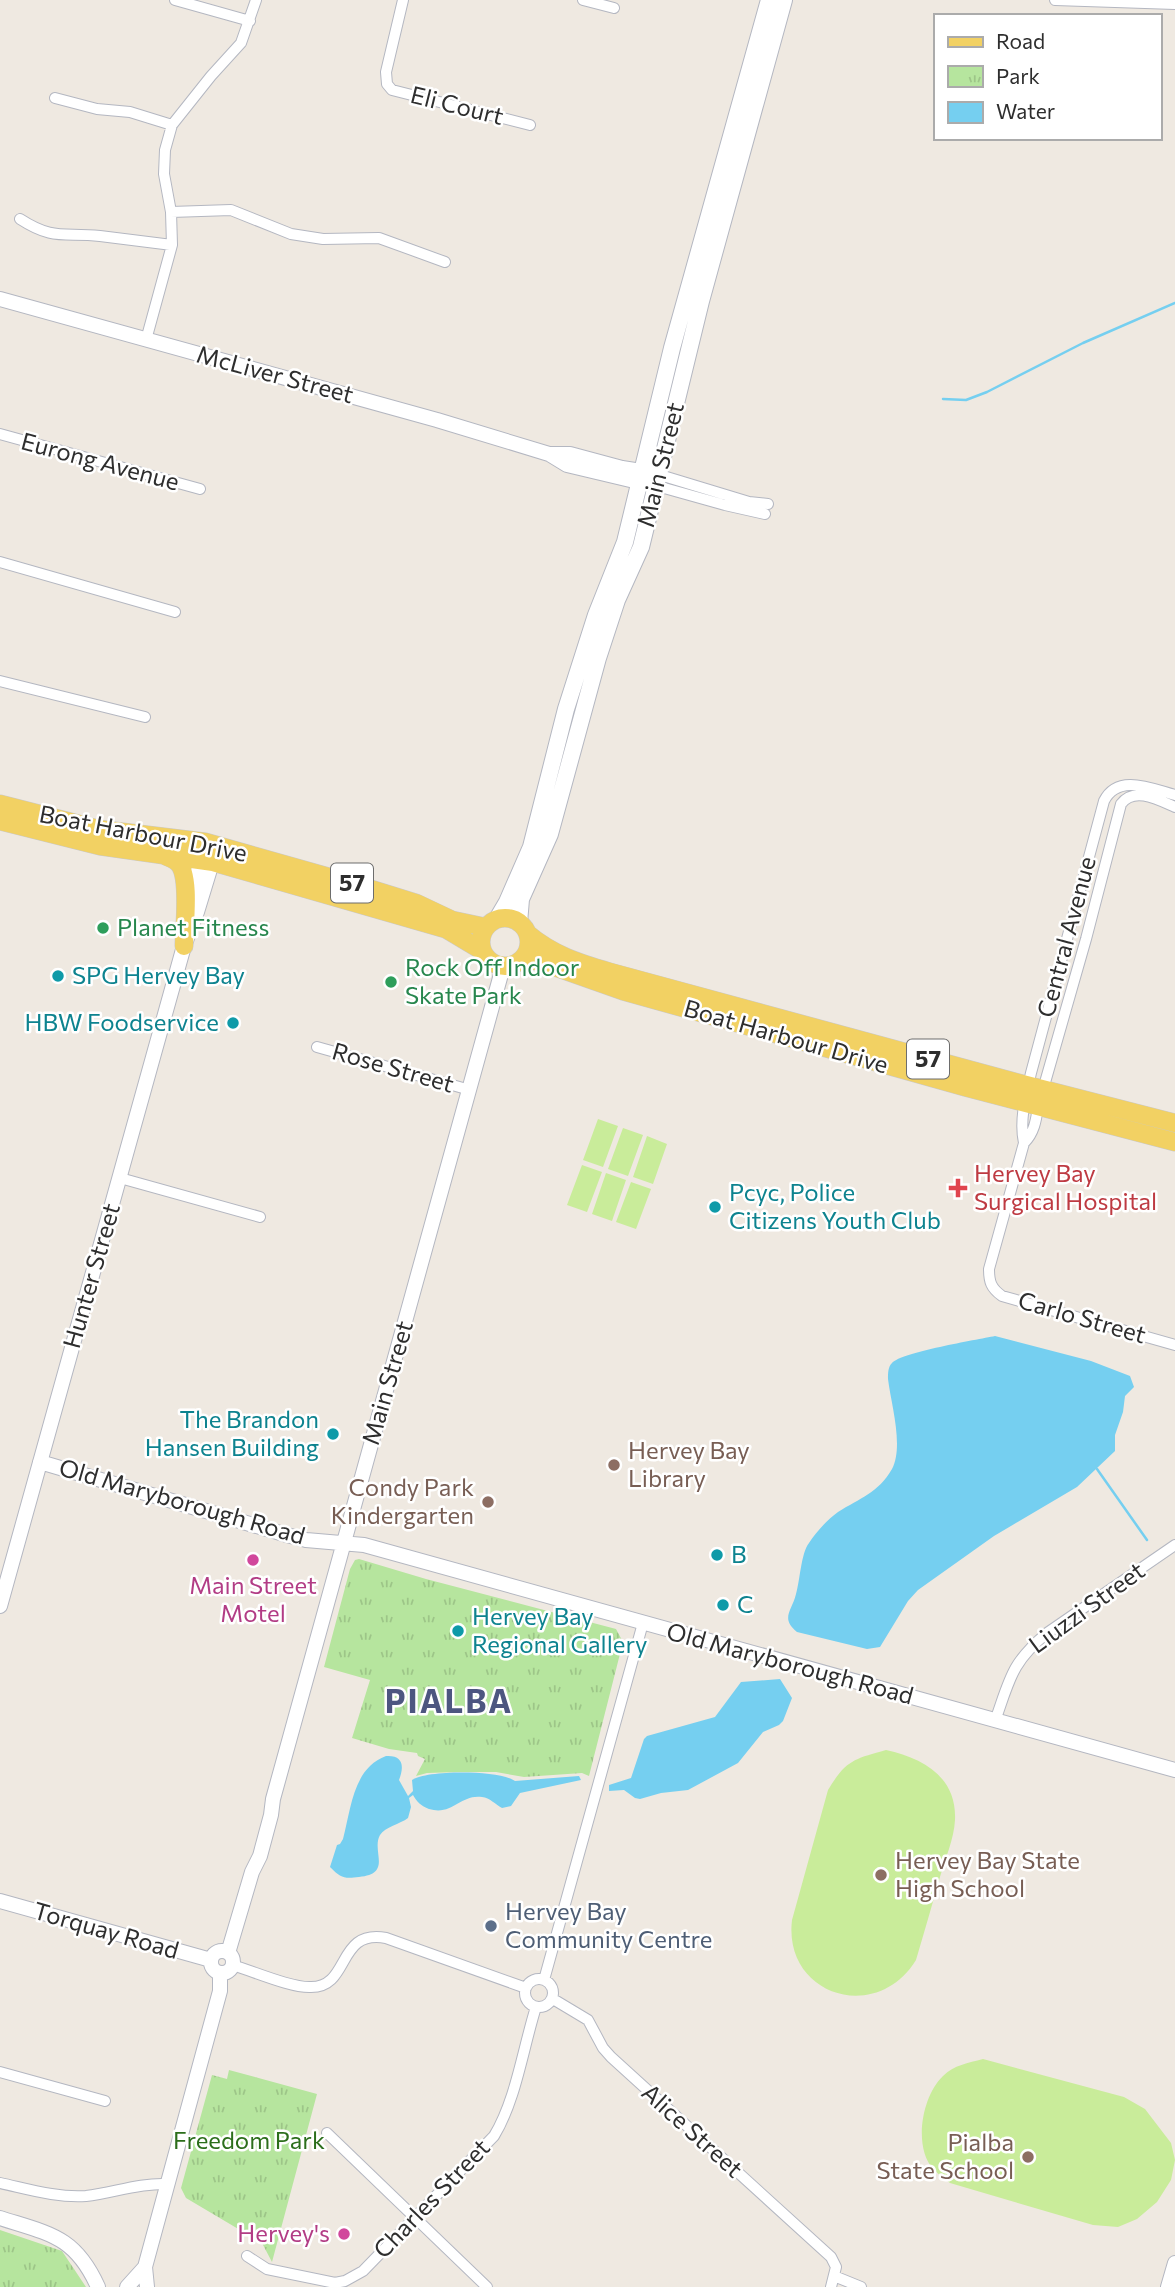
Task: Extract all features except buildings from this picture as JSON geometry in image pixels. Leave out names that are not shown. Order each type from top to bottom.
[{"type":"main road","name":"Main Street","points":[[491,923],[507,902],[531,847],[566,709],[596,615],[625,542],[673,348],[769,0]]},
{"type":"main road","name":"Main Street","points":[[524,928],[521,899],[551,834],[598,658],[617,600],[641,547],[701,302],[784,0]]},
{"type":"main road","name":"Boat Harbour Drive","points":[[0,804],[98,829],[371,888],[452,920],[491,923]]},
{"type":"main road","points":[[0,815],[23,827]]},
{"type":"main road","name":"Boat Harbour Drive","points":[[0,821],[100,846],[160,853],[209,852],[446,929],[481,950]]},
{"type":"main road","points":[[160,853],[177,862],[182,869],[185,885],[184,946]]},
{"type":"main road","name":"57","points":[[491,923],[512,919],[524,928]]},
{"type":"main road","points":[[481,950],[480,942],[491,923]]},
{"type":"main road","name":"Boat Harbour Drive","points":[[524,928],[544,948],[593,967],[814,1028],[1175,1142]]},
{"type":"main road","points":[[503,967],[522,960],[528,948],[524,928]]},
{"type":"main road","name":"57","points":[[481,950],[490,962],[503,967]]},
{"type":"main road","name":"Boat Harbour Drive","points":[[522,960],[538,961],[623,991],[878,1062],[1033,1096],[1175,1123]]},
{"type":"main road","points":[[814,1028],[825,1040],[859,1050],[878,1062]]},
{"type":"street","points":[[175,0],[250,21]]},
{"type":"street","points":[[146,340],[172,245],[171,212],[164,174],[165,150],[172,125],[241,43],[256,0]]},
{"type":"street","name":"Eli Court","points":[[402,0],[386,72],[387,84],[392,90],[530,125]]},
{"type":"street","points":[[583,0],[614,8]]},
{"type":"street","points":[[1055,0],[1175,4]]},
{"type":"street","points":[[55,98],[97,109],[130,112],[172,125]]},
{"type":"street","points":[[171,212],[231,210],[291,234],[323,239],[380,238],[445,262]]},
{"type":"street","points":[[20,219],[38,231],[51,234],[92,235],[172,245]]},
{"type":"street","name":"McLiver Street","points":[[0,299],[437,420],[549,454],[568,465],[658,480],[749,502],[766,509]]},
{"type":"street","name":"Eurong Avenue","points":[[0,434],[200,489]]},
{"type":"street","points":[[0,562],[174,612]]},
{"type":"street","points":[[0,681],[145,717]]},
{"type":"street","name":"Central Avenue","points":[[1118,785],[1128,790],[1116,820],[1086,939],[1033,1096],[1104,801],[1108,793],[1118,785]]},
{"type":"street","points":[[1128,790],[1175,795]]},
{"type":"street","points":[[1128,790],[1175,807]]},
{"type":"street","name":"Hunter Street","points":[[0,1605],[184,946],[197,912],[209,852]]},
{"type":"street","name":"Main Street","points":[[147,2287],[145,2267],[166,2185],[253,1869],[260,1856],[273,1799],[503,967]]},
{"type":"street","name":"Rose Street","points":[[317,1047],[470,1090]]},
{"type":"street","name":"Carlo Street","points":[[1033,1096],[1022,1135],[1024,1143],[989,1269],[991,1286],[1002,1296],[1175,1345]]},
{"type":"street","points":[[120,1178],[260,1217]]},
{"type":"street","name":"Old Maryborough Road","points":[[40,1462],[287,1535],[306,1540],[364,1545],[1175,1770]]},
{"type":"street","name":"Liuzzi Street","points":[[995,1721],[1011,1675],[1028,1649],[1175,1545]]},
{"type":"street","points":[[544,1980],[643,1623]]},
{"type":"street","name":"Torquay Road","points":[[0,1901],[211,1960],[213,1968],[227,1964]]},
{"type":"street","points":[[227,1964],[302,1986],[319,1986],[334,1976],[359,1940],[373,1936],[386,1938],[526,1988]]},
{"type":"street","points":[[544,1980],[553,1989],[552,1999],[546,2006],[536,2007],[528,2002],[526,1988],[533,1981],[544,1980]]},
{"type":"street","name":"Alice Street","points":[[552,1999],[588,2020],[611,2057],[824,2250],[835,2263],[832,2281]]},
{"type":"street","name":"Charles Street","points":[[247,2256],[267,2269],[335,2283],[345,2281],[363,2271],[494,2136],[502,2123],[536,2007]]},
{"type":"street","points":[[0,2073],[105,2101]]},
{"type":"street","points":[[327,2133],[487,2287]]},
{"type":"street","points":[[0,2183],[63,2196],[86,2196],[146,2184],[166,2185]]},
{"type":"street","points":[[0,2218],[39,2230],[69,2244],[88,2265],[98,2287]]},
{"type":"street","points":[[1168,2287],[1175,2263]]},
{"type":"street","name":"Main Street","points":[[127,2287],[145,2267]]},
{"type":"street","points":[[832,2281],[862,2287]]},
{"type":"green space","points":[[598,1119],[618,1126],[603,1167],[583,1160]]},
{"type":"green space","points":[[623,1128],[643,1135],[628,1176],[608,1169]]},
{"type":"green space","points":[[647,1136],[667,1144],[653,1184],[633,1177]]},
{"type":"green space","points":[[582,1165],[602,1172],[587,1212],[567,1205]]},
{"type":"green space","points":[[606,1173],[626,1180],[612,1221],[592,1214]]},
{"type":"green space","points":[[631,1182],[651,1189],[636,1229],[616,1222]]},
{"type":"green space","points":[[355,1560],[616,1629],[623,1642],[589,1776],[582,1773],[524,1777],[496,1772],[458,1772],[416,1776],[425,1759],[417,1753],[389,1749],[352,1738],[370,1680],[324,1667],[350,1569]]},
{"type":"green space","points":[[886,1750],[925,1764],[944,1781],[954,1805],[953,1834],[916,1960],[899,1980],[878,1992],[857,1996],[836,1993],[817,1983],[802,1967],[793,1946],[792,1920],[828,1790],[840,1772],[852,1762]]},
{"type":"green space","points":[[983,2059],[1124,2097],[1145,2109],[1171,2143],[1175,2160],[1171,2180],[1157,2202],[1137,2219],[1118,2227],[1093,2225],[950,2183],[939,2175],[927,2159],[923,2148],[925,2108],[936,2085],[947,2072]]},
{"type":"green space","name":"Freedom Park","points":[[229,2070],[317,2094],[272,2262],[262,2243],[186,2198],[181,2188],[212,2075],[227,2079]]},
{"type":"green space","points":[[0,2230],[62,2251],[86,2287],[0,2287]]},
{"type":"water","points":[[995,1336],[1091,1361],[1130,1376],[1134,1387],[1125,1396],[1115,1435],[1115,1451],[1077,1487],[994,1536],[918,1590],[908,1601],[880,1647],[867,1649],[797,1632],[788,1618],[806,1548],[830,1518],[881,1484],[892,1469],[897,1437],[888,1379],[891,1365],[899,1359],[924,1351]]},
{"type":"water","points":[[780,1679],[792,1698],[783,1721],[763,1732],[738,1763],[688,1790],[640,1799],[624,1790],[609,1791],[609,1785],[631,1778],[647,1736],[715,1717],[741,1682]]},
{"type":"water","points":[[386,1756],[392,1756],[401,1763],[399,1780],[408,1796],[413,1791],[412,1780],[432,1774],[480,1773],[507,1777],[515,1781],[579,1776],[581,1780],[520,1793],[511,1806],[502,1808],[488,1799],[474,1797],[444,1810],[429,1809],[413,1795],[409,1798],[411,1807],[408,1818],[380,1835],[379,1861],[375,1871],[359,1877],[343,1877],[330,1867],[337,1845],[343,1839],[355,1791],[366,1770]]},
{"type":"waterway","points":[[943,399],[966,400],[987,392],[1083,343],[1175,303]]},
{"type":"waterway","points":[[1097,1469],[1147,1540]]},
{"type":"place","name":"Planet Fitness","points":[[103,928]]},
{"type":"place","name":"SPG Hervey Bay","points":[[58,976]]},
{"type":"place","name":"Rock Off Indoor Skate Park","points":[[391,982]]},
{"type":"place","name":"HBW Foodservice","points":[[233,1023]]},
{"type":"place","name":"Hervey Bay Surgical Hospital","points":[[958,1188]]},
{"type":"place","name":"Pcyc, Police Citizens Youth Club","points":[[715,1207]]},
{"type":"place","name":"The Brandon Hansen Building","points":[[333,1434]]},
{"type":"place","name":"Hervey Bay Library","points":[[614,1465]]},
{"type":"place","name":"Condy Park Kindergarten","points":[[488,1502]]},
{"type":"place","name":"B","points":[[717,1555]]},
{"type":"place","name":"Main Street Motel","points":[[253,1560]]},
{"type":"place","name":"C","points":[[723,1605]]},
{"type":"place","name":"Hervey Bay Regional Gallery","points":[[458,1631]]},
{"type":"place","name":"Hervey Bay State High School","points":[[881,1875]]},
{"type":"place","name":"Hervey Bay Community Centre","points":[[491,1926]]},
{"type":"place","name":"Pialba State School","points":[[1028,2157]]},
{"type":"place","name":"Hervey's","points":[[344,2234]]},
{"type":"district","name":"PIALBA","points":[[449,1702]]}]
